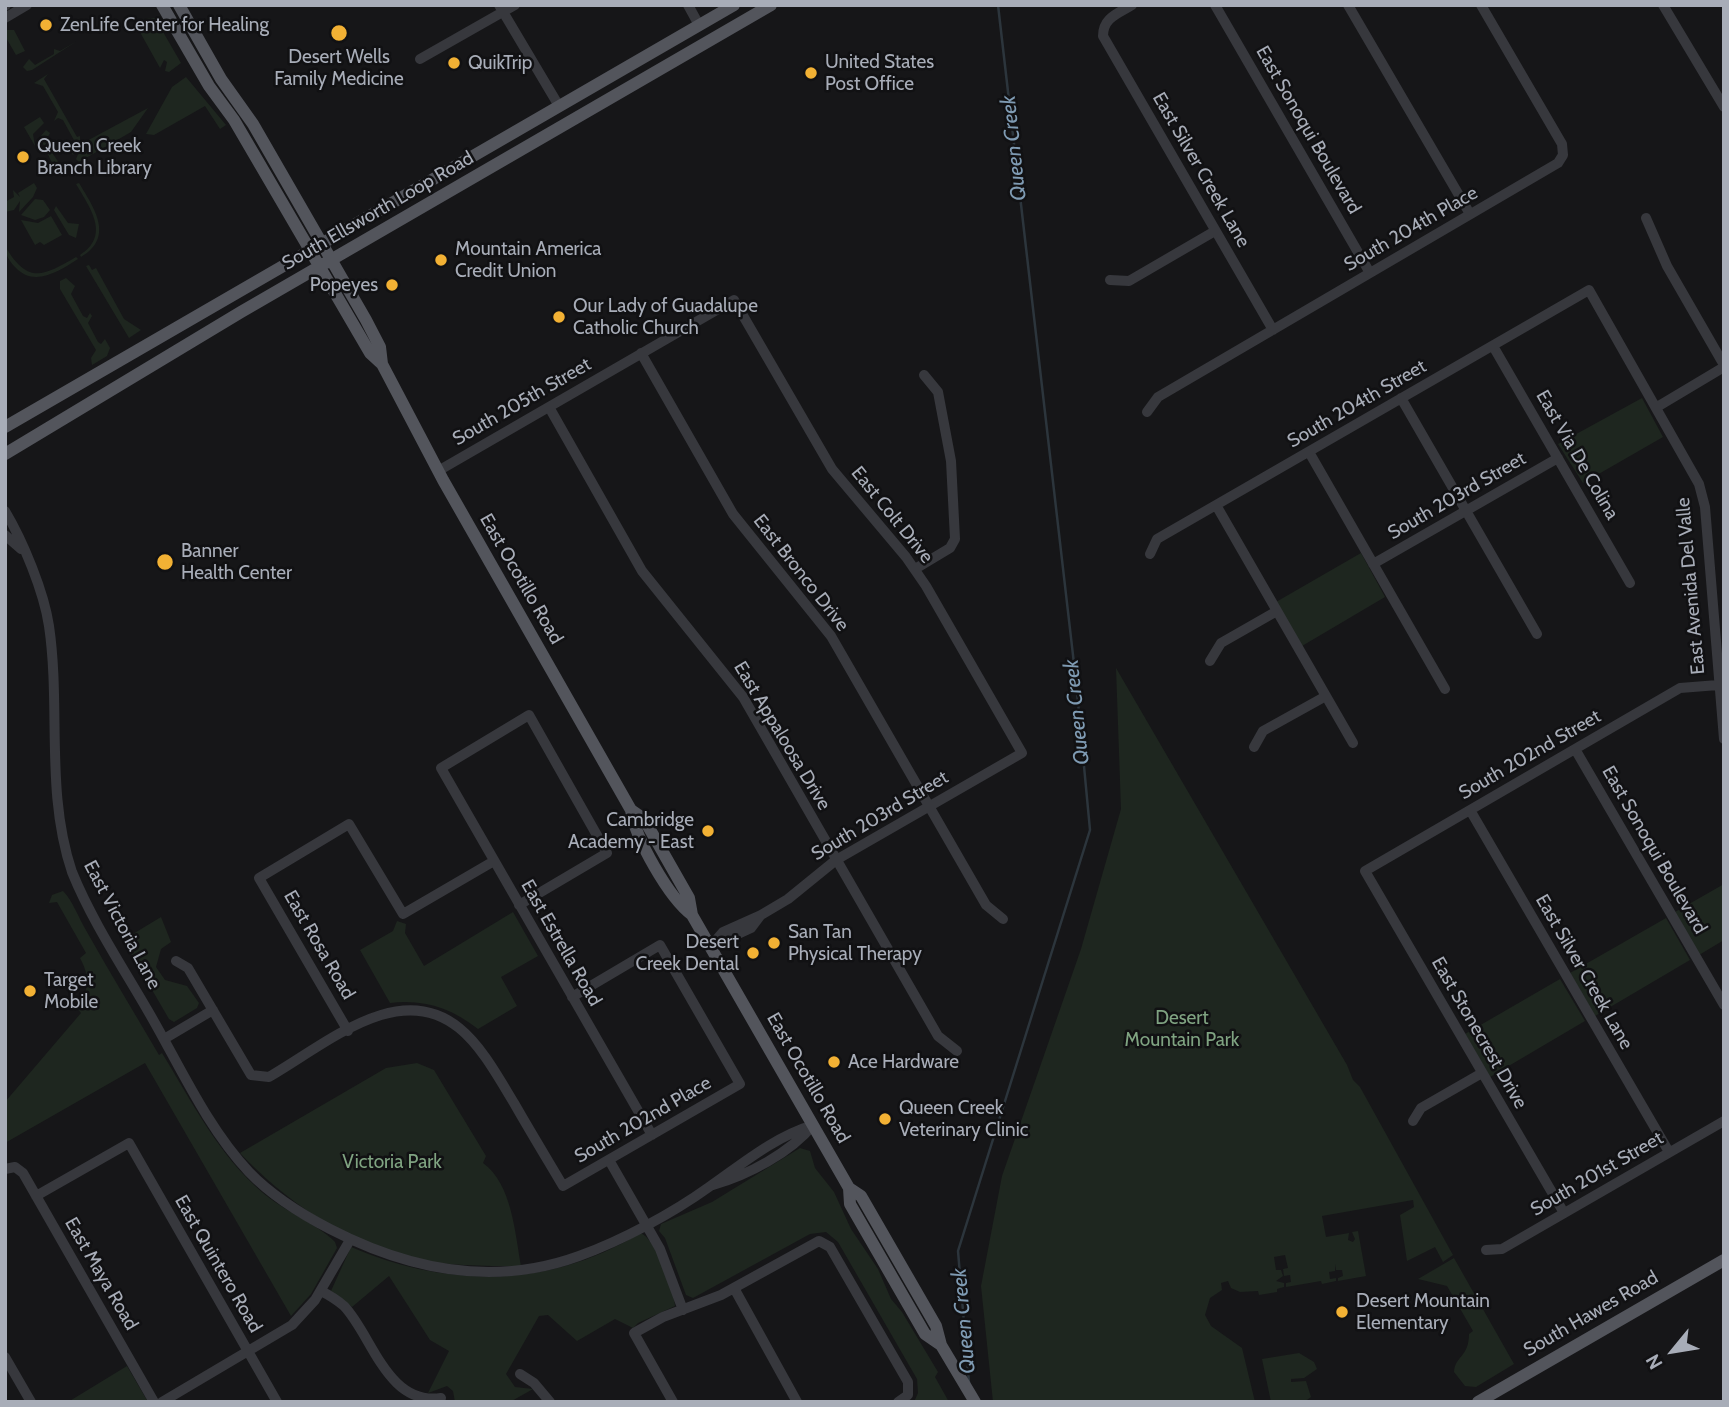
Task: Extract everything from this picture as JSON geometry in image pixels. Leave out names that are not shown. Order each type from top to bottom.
[{"type":"main road","name":"East Ocotillo Road","points":[[162,5],[209,86],[234,120],[370,353],[382,364],[438,471],[631,810],[643,818],[689,898],[692,915],[710,947],[849,1188],[861,1196],[936,1326],[941,1345],[975,1402]]},
{"type":"main road","name":"East Ocotillo Road","points":[[179,5],[221,79],[253,124],[380,346],[382,364]]},
{"type":"main road","name":"South Ellsworth Loop Road","points":[[5,428],[734,5]]},
{"type":"main road","name":"South Ellsworth Loop Road","points":[[5,454],[319,267],[771,5]]},
{"type":"main road","points":[[699,25],[710,41]]},
{"type":"main road","points":[[559,106],[569,123]]},
{"type":"main road","name":"South Hawes Road","points":[[1478,1402],[1724,1260]]},
{"type":"street","points":[[5,18],[27,5]]},
{"type":"street","points":[[420,59],[501,9],[515,5]]},
{"type":"street","points":[[688,5],[699,25]]},
{"type":"street","name":"East Silver Creek Lane","points":[[1132,5],[1108,19],[1103,27],[1103,36],[1273,330]]},
{"type":"street","name":"East Sonoqui Boulevard","points":[[1215,5],[1370,273]]},
{"type":"street","points":[[1348,5],[1470,214]]},
{"type":"street","name":"South 204th Place","points":[[1147,412],[1158,397],[1558,163],[1563,155],[1562,144],[1481,5]]},
{"type":"street","points":[[1663,5],[1724,107]]},
{"type":"street","points":[[501,9],[559,106]]},
{"type":"street","points":[[1646,218],[1667,266],[1724,366],[1657,407]]},
{"type":"street","points":[[1110,280],[1129,281],[1215,231]]},
{"type":"street","name":"South 204th Street","points":[[1150,554],[1157,539],[1589,290]]},
{"type":"street","name":"East Avenida Del Valle","points":[[1589,290],[1699,484],[1704,507],[1724,739]]},
{"type":"street","name":"South 205th Street","points":[[438,471],[734,300]]},
{"type":"street","name":"East Colt Drive","points":[[734,300],[832,469],[915,569],[1022,753]]},
{"type":"street","name":"East Via De Colina","points":[[1493,346],[1630,583]]},
{"type":"street","name":"East Bronco Drive","points":[[641,353],[733,514],[831,636],[986,905],[1003,919]]},
{"type":"street","points":[[915,569],[950,548],[955,539],[951,461],[938,392],[924,375]]},
{"type":"street","points":[[1401,398],[1537,634]]},
{"type":"street","name":"East Appaloosa Drive","points":[[549,407],[642,571],[743,697],[938,1036],[957,1051]]},
{"type":"street","points":[[1309,452],[1445,689]]},
{"type":"street","name":"South 203rd Street","points":[[1373,564],[1558,458]]},
{"type":"street","points":[[1216,505],[1353,743]]},
{"type":"street","name":"East Victoria Lane","points":[[5,511],[18,532],[21,549],[41,594],[49,626],[56,793],[64,851],[90,909],[218,1131],[250,1172],[293,1209],[350,1240],[399,1260],[427,1267],[474,1272],[522,1271],[579,1256],[646,1223],[710,1186],[743,1173],[801,1140],[813,1125]]},
{"type":"street","name":"East Victoria Lane","points":[[5,535],[21,549]]},
{"type":"street","points":[[1710,584],[1724,583]]},
{"type":"street","points":[[1210,661],[1221,643],[1277,611]]},
{"type":"street","name":"South 202nd Street","points":[[1365,871],[1680,688],[1718,685]]},
{"type":"street","points":[[1254,747],[1263,731],[1326,696]]},
{"type":"street","name":"East Estrella Road","points":[[519,905],[607,853],[528,715],[441,768],[519,905],[652,1135]]},
{"type":"street","name":"East Sonoqui Boulevard","points":[[1575,749],[1724,1005]]},
{"type":"street","name":"South 203rd Street","points":[[710,947],[723,932],[788,899],[836,860],[1022,753]]},
{"type":"street","name":"East Silver Creek Lane","points":[[1470,810],[1669,1152]]},
{"type":"street","name":"East Rosa Road","points":[[348,1031],[259,878],[349,824],[402,915],[494,861]]},
{"type":"street","name":"East Stonecrest Drive","points":[[1365,871],[1564,1213]]},
{"type":"street","name":"South 202nd Place","points":[[348,1031],[381,1015],[398,1011],[441,1016],[461,1027],[485,1054],[563,1186],[740,1084],[660,945],[572,997]]},
{"type":"street","points":[[176,961],[188,968],[251,1075],[259,1078],[270,1077],[348,1031]]},
{"type":"street","points":[[164,1039],[214,1010]]},
{"type":"street","points":[[1413,1121],[1421,1108],[1482,1073]]},
{"type":"street","name":"South 201st Street","points":[[1486,1250],[1502,1249],[1724,1121]]},
{"type":"street","name":"East Quintero Road","points":[[36,1196],[129,1143],[277,1402]]},
{"type":"street","points":[[609,1160],[660,1249],[683,1310]]},
{"type":"street","name":"East Maya Road","points":[[10,1168],[23,1173],[154,1402]]},
{"type":"street","points":[[162,1402],[292,1325],[321,1291],[350,1240]]},
{"type":"street","points":[[673,1402],[634,1334],[734,1288],[813,1243],[822,1241],[829,1245],[908,1382],[909,1392],[898,1402]]},
{"type":"street","points":[[734,1288],[797,1402]]},
{"type":"street","points":[[321,1291],[344,1307],[379,1362],[393,1378],[415,1394],[430,1399],[441,1398]]},
{"type":"street","points":[[5,1357],[8,1369],[31,1402]]},
{"type":"street","points":[[520,1374],[534,1383],[550,1402]]},
{"type":"green space","points":[[155,18],[181,63],[169,72],[165,71],[167,62],[164,60],[160,68],[136,25],[143,19]]},
{"type":"green space","points":[[5,30],[14,30],[25,51],[16,55],[5,36]]},
{"type":"green space","points":[[77,41],[32,70],[27,71],[23,67],[29,59],[35,65],[54,54],[54,49],[60,51]]},
{"type":"green space","points":[[48,74],[44,79],[77,137],[80,136],[80,145],[73,155],[70,150],[75,142],[63,120],[58,118],[54,121],[58,112],[43,86],[34,83]]},
{"type":"green space","points":[[186,77],[226,125],[220,129],[205,106],[154,135],[146,134],[172,87]]},
{"type":"green space","points":[[148,108],[131,132],[79,162],[76,159],[83,143]]},
{"type":"green space","points":[[40,117],[44,123],[33,134],[35,146],[24,127]]},
{"type":"green space","points":[[46,130],[50,133],[45,142],[61,166],[59,170],[52,163],[40,137]]},
{"type":"green space","points":[[34,183],[37,188],[33,197],[19,212],[20,201],[14,210],[5,212],[5,202],[14,197],[13,190],[20,197],[18,193]]},
{"type":"green space","points":[[79,183],[95,212],[99,231],[97,241],[81,257],[94,239],[96,230],[92,212],[76,184]]},
{"type":"green space","points":[[35,199],[43,200],[50,210],[44,217],[35,220],[21,215]]},
{"type":"green space","points":[[56,206],[68,223],[79,224],[76,238],[69,235],[54,210]]},
{"type":"green space","points":[[51,216],[62,235],[44,245],[40,242],[35,245],[21,220],[38,223]]},
{"type":"green space","points":[[5,246],[21,267],[29,272],[45,272],[76,257],[78,259],[46,275],[30,276],[13,265]]},
{"type":"green space","points":[[89,265],[92,270],[96,268],[124,319],[141,330],[129,338],[86,266]]},
{"type":"green space","points":[[66,278],[75,286],[71,294],[83,316],[87,318],[90,313],[92,316],[88,323],[98,342],[101,344],[105,339],[110,348],[107,356],[92,365],[91,358],[96,350],[60,289],[60,281]]},
{"type":"green space","points":[[1642,398],[1663,437],[1583,483],[1558,444]]},
{"type":"green space","points":[[1361,553],[1385,597],[1302,646],[1276,602]]},
{"type":"green space","name":"Desert Mountain Park","points":[[1116,668],[1347,1065],[1353,1080],[1360,1087],[1453,1255],[1443,1262],[1435,1247],[1407,1261],[1400,1215],[1414,1207],[1413,1200],[1322,1216],[1326,1237],[1349,1233],[1348,1240],[1353,1242],[1355,1239],[1352,1232],[1358,1231],[1366,1276],[1338,1281],[1338,1278],[1343,1276],[1342,1270],[1336,1270],[1335,1264],[1335,1271],[1329,1272],[1330,1279],[1336,1278],[1336,1281],[1286,1287],[1286,1283],[1291,1282],[1290,1275],[1284,1276],[1283,1269],[1288,1268],[1285,1255],[1274,1257],[1276,1270],[1281,1270],[1283,1276],[1276,1281],[1284,1283],[1284,1287],[1277,1289],[1277,1292],[1259,1295],[1258,1291],[1240,1292],[1231,1288],[1228,1281],[1221,1283],[1222,1290],[1210,1298],[1205,1315],[1211,1326],[1242,1348],[1255,1402],[993,1402],[981,1286],[1002,1176],[1081,949],[1121,809]]},
{"type":"green space","points":[[1724,884],[1724,940],[1699,955],[1675,912]]},
{"type":"green space","points":[[63,891],[159,1055],[162,1053],[233,1162],[263,1193],[335,1242],[337,1248],[311,1294],[291,1316],[145,1063],[5,1143],[5,1102],[81,1013],[77,1008],[87,983],[86,971],[80,958],[86,953],[57,902],[49,903],[52,895]]},
{"type":"green space","points":[[513,912],[538,956],[501,977],[517,1006],[478,1029],[437,1007],[414,1002],[390,1003],[360,950],[393,931],[397,921],[406,924],[405,933],[424,966]]},
{"type":"green space","points":[[161,917],[171,942],[161,949],[156,967],[165,980],[187,986],[199,1003],[197,1008],[174,1022],[169,1019],[123,940]]},
{"type":"green space","points":[[1666,918],[1690,960],[1595,1016],[1570,973]]},
{"type":"green space","points":[[1560,979],[1585,1021],[1490,1077],[1465,1034]]},
{"type":"green space","name":"Victoria Park","points":[[417,1063],[434,1070],[486,1156],[483,1163],[500,1183],[511,1210],[521,1266],[436,1263],[385,1252],[339,1231],[295,1202],[240,1153],[386,1068]]},
{"type":"green space","points":[[800,1148],[810,1151],[815,1168],[834,1192],[851,1229],[878,1269],[891,1299],[902,1312],[938,1372],[935,1377],[949,1402],[914,1402],[918,1393],[917,1379],[838,1242],[826,1232],[810,1234],[693,1298],[686,1295],[665,1238],[659,1231],[661,1224],[712,1202]]},
{"type":"green space","points":[[640,1233],[657,1253],[675,1306],[638,1323],[633,1328],[615,1319],[577,1341],[548,1315],[539,1316],[506,1374],[515,1387],[533,1389],[510,1402],[455,1402],[453,1391],[447,1386],[428,1393],[449,1351],[430,1340],[389,1276],[352,1307],[331,1291],[351,1247],[424,1270],[497,1276],[534,1273],[570,1265],[606,1251]]},
{"type":"green space","points":[[1454,1258],[1514,1364],[1476,1387],[1465,1386],[1454,1372],[1467,1347],[1469,1334],[1473,1331],[1447,1286],[1418,1279]]},
{"type":"green space","points":[[1299,1353],[1314,1362],[1317,1369],[1304,1378],[1291,1379],[1291,1382],[1306,1381],[1311,1397],[1304,1402],[1271,1402],[1262,1359]]},
{"type":"green space","points":[[127,1366],[148,1402],[68,1402]]},
{"type":"waterway","name":"Queen Creek","points":[[969,1383],[958,1251],[1090,830],[1076,681],[998,5]]},
{"type":"place","name":"ZenLife Center for Healing","points":[[46,25]]},
{"type":"place","name":"Desert Wells Family Medicine","points":[[339,33]]},
{"type":"place","name":"QuikTrip","points":[[454,63]]},
{"type":"place","name":"United States Post Office","points":[[811,73]]},
{"type":"place","name":"Queen Creek Branch Library","points":[[23,157]]},
{"type":"place","name":"Mountain America Credit Union","points":[[441,260]]},
{"type":"place","name":"Popeyes","points":[[392,285]]},
{"type":"place","name":"Our Lady of Guadalupe Catholic Church","points":[[559,317]]},
{"type":"place","name":"Banner Health Center","points":[[165,562]]},
{"type":"place","name":"Cambridge Academy - East","points":[[708,831]]},
{"type":"place","name":"San Tan Physical Therapy","points":[[774,943]]},
{"type":"place","name":"Desert Creek Dental","points":[[753,953]]},
{"type":"place","name":"Target Mobile","points":[[30,991]]},
{"type":"place","name":"Ace Hardware","points":[[834,1062]]},
{"type":"place","name":"Queen Creek Veterinary Clinic","points":[[885,1119]]},
{"type":"place","name":"Desert Mountain Elementary","points":[[1342,1312]]}]
